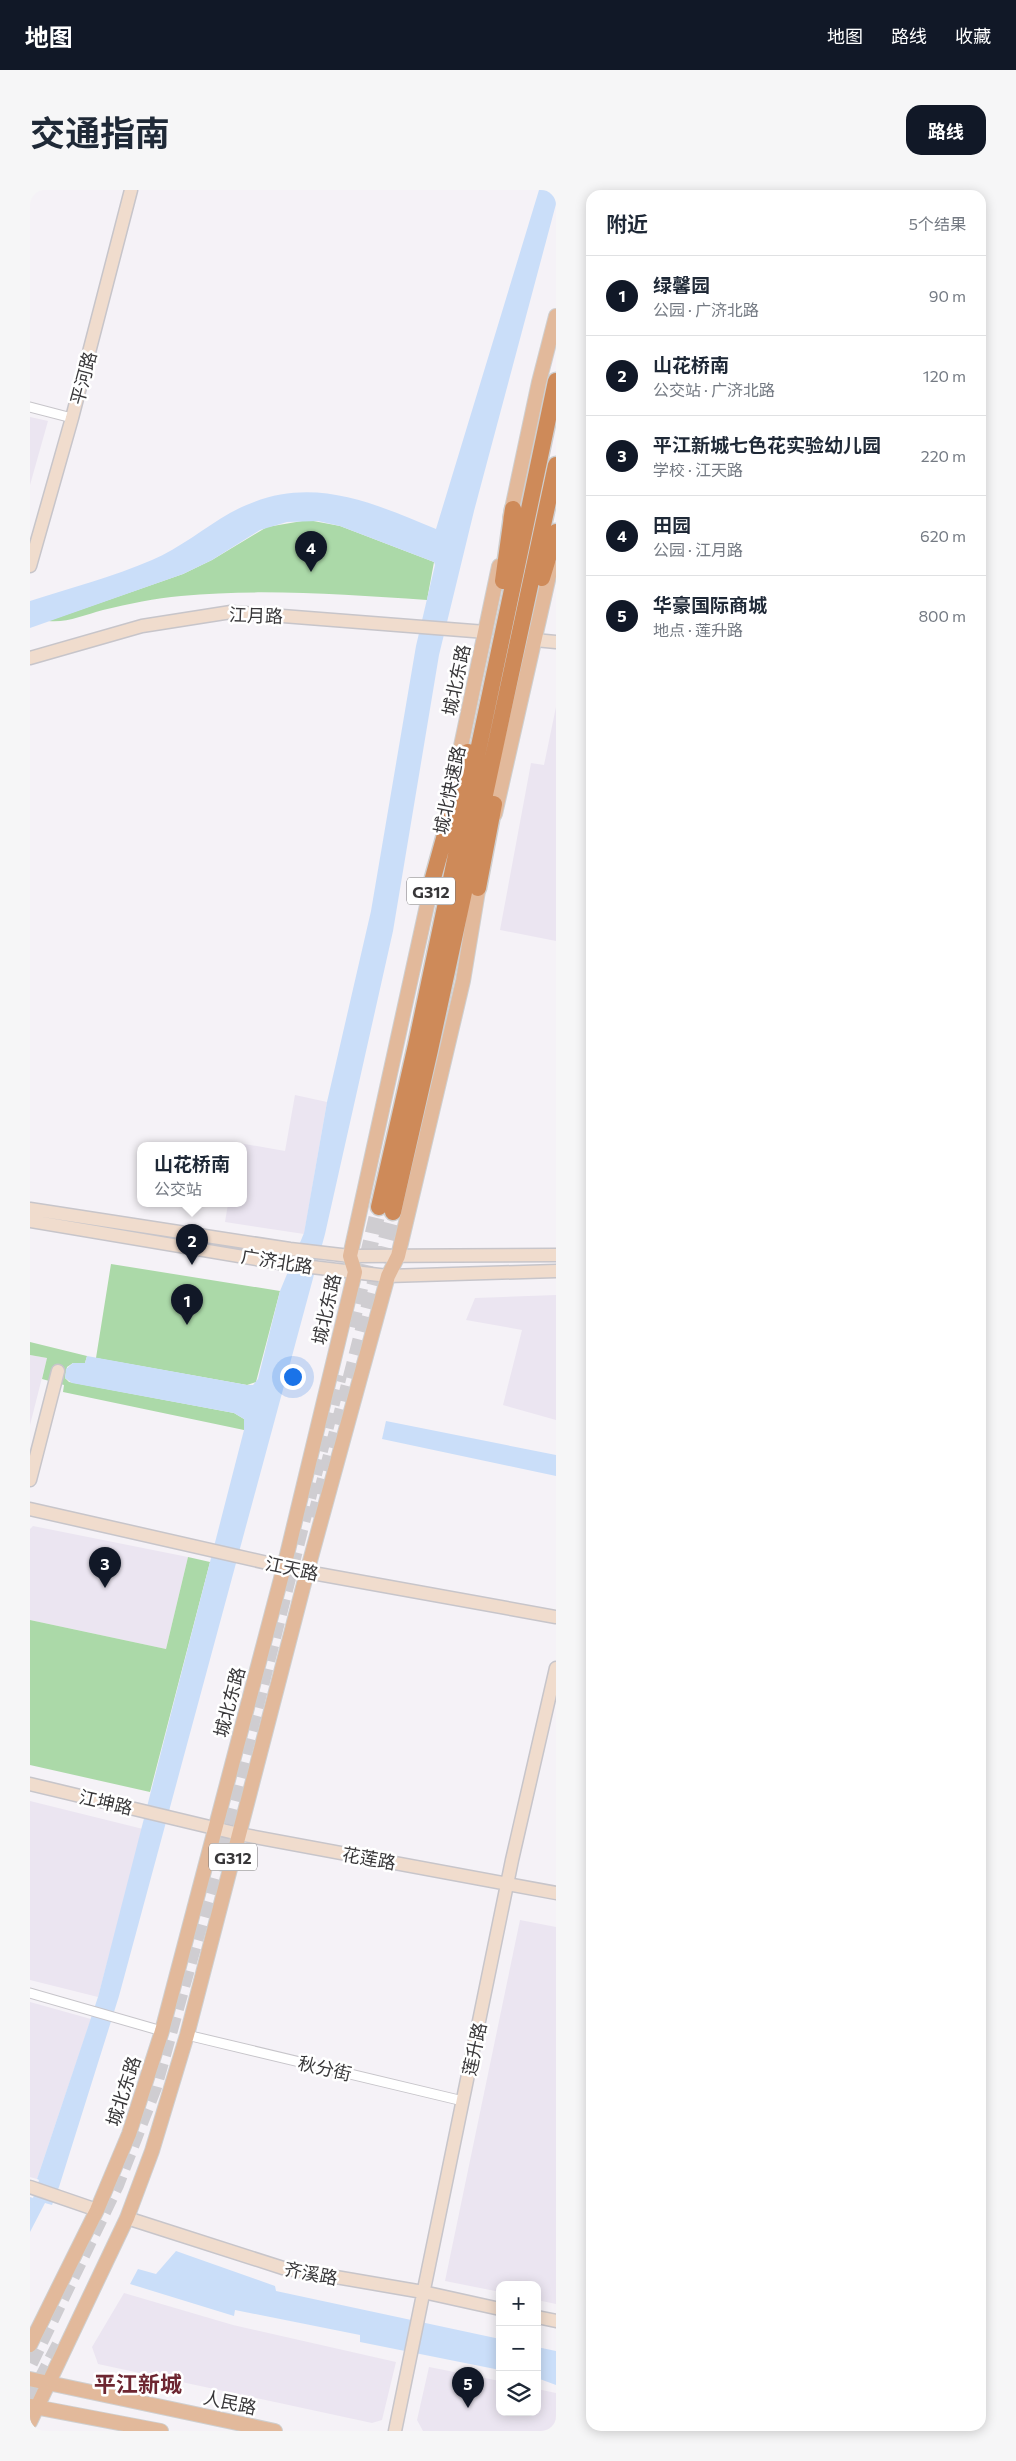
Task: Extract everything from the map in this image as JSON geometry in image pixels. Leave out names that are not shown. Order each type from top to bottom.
[{"type":"highway","name":"城北快速路","points":[[556,381],[416,1045],[386,1210],[511,682],[556,465]]},
{"type":"highway","points":[[434,878],[464,762],[493,680],[492,637],[513,508]]},
{"type":"highway","points":[[478,888],[502,765],[511,682],[556,532]]},
{"type":"main road","name":"城北东路","points":[[30,2345],[98,2210],[129,2134],[162,2031],[284,1567],[355,1272],[350,1256],[434,878],[539,382],[556,316]]},
{"type":"main road","name":"G312","points":[[30,2422],[34,2407],[128,2218],[152,2151],[187,2035],[307,1572],[388,1276],[398,1256],[463,981],[478,888],[556,550]]},
{"type":"main road","name":"人民路","points":[[30,2379],[275,2431]]},
{"type":"main road","points":[[34,2407],[161,2431]]},
{"type":"street","name":"平河路","points":[[30,566],[72,418],[131,190]]},
{"type":"street","points":[[30,407],[72,418]]},
{"type":"street","name":"江月路","points":[[30,658],[142,626],[231,612],[448,627],[486,632]]},
{"type":"street","points":[[535,640],[556,642]]},
{"type":"street","name":"广济北路","points":[[30,1210],[290,1249],[350,1256],[556,1255]]},
{"type":"street","name":"广济北路","points":[[30,1221],[286,1264],[388,1276],[556,1271]]},
{"type":"street","points":[[30,1480],[58,1371]]},
{"type":"street","name":"江天路","points":[[30,1509],[307,1572],[556,1617]]},
{"type":"street","name":"莲升路","points":[[395,2431],[509,1884],[512,1860],[556,1668]]},
{"type":"street","name":"江坤路","points":[[30,1784],[183,1820]]},
{"type":"street","name":"花莲路","points":[[183,1820],[239,1834],[556,1893]]},
{"type":"street","points":[[30,1993],[127,2019],[162,2031]]},
{"type":"street","name":"秋分街","points":[[187,2035],[463,2101]]},
{"type":"street","points":[[31,2187],[98,2210]]},
{"type":"street","name":"齐溪路","points":[[128,2218],[282,2268],[423,2292],[496,2308]]},
{"type":"street","points":[[541,2318],[556,2321]]},
{"type":"shaded area","points":[[30,417],[48,421],[30,485]]},
{"type":"shaded area","points":[[556,707],[556,941],[500,930],[531,763],[544,765]]},
{"type":"shaded area","points":[[295,1095],[327,1102],[304,1234],[225,1222],[228,1207],[247,1207],[247,1144],[285,1151]]},
{"type":"shaded area","points":[[556,1295],[556,1420],[503,1405],[522,1330],[466,1320],[475,1298]]},
{"type":"shaded area","points":[[30,1355],[47,1358],[30,1425]]},
{"type":"shaded area","points":[[33,1526],[188,1557],[166,1649],[30,1620],[30,1529]]},
{"type":"shaded area","points":[[30,1801],[143,1829],[98,1997],[30,1980]]},
{"type":"shaded area","points":[[520,1920],[556,1927],[556,2304],[541,2301],[541,2281],[496,2281],[496,2291],[445,2281]]},
{"type":"shaded area","points":[[30,2002],[91,2019],[37,2179],[30,2177]]},
{"type":"shaded area","points":[[124,2293],[233,2325],[396,2362],[382,2420],[372,2423],[98,2364],[92,2347]]},
{"type":"shaded area","points":[[429,2367],[496,2380],[496,2416],[541,2416],[541,2390],[556,2393],[556,2431],[423,2431],[417,2420]]},
{"type":"green space","points":[[308,520],[340,526],[434,562],[427,600],[274,592],[212,594],[152,600],[103,610],[69,620],[48,621],[183,574],[212,560],[267,527]]},
{"type":"green space","points":[[111,1264],[280,1291],[256,1382],[247,1385],[96,1358]]},
{"type":"green space","points":[[30,1342],[87,1356],[85,1363],[73,1363],[67,1367],[65,1378],[69,1382],[234,1413],[244,1419],[244,1430],[63,1392],[64,1385],[42,1379],[47,1358],[30,1355]]},
{"type":"green space","points":[[188,1557],[210,1562],[150,1792],[30,1765],[30,1620],[166,1649]]},
{"type":"water","points":[[539,190],[556,190],[556,204],[474,511],[439,655],[393,931],[325,1234],[119,1996],[59,2187],[52,2205],[45,2203],[30,2232],[30,2197],[33,2198],[39,2180],[37,2179],[98,1997],[244,1430],[244,1419],[234,1413],[72,1383],[65,1378],[66,1369],[73,1363],[85,1363],[87,1356],[247,1385],[253,1385],[258,1379],[280,1291],[304,1233],[327,1102],[371,911],[416,646],[435,565],[434,562],[340,526],[318,521],[287,522],[260,530],[212,560],[183,574],[30,628],[30,601],[107,577],[152,560],[182,544],[230,513],[257,501],[284,494],[309,492],[360,500],[436,529]]},
{"type":"water","points":[[386,1421],[556,1455],[556,1476],[382,1439]]},
{"type":"water","points":[[176,2251],[275,2286],[276,2291],[496,2338],[496,2369],[360,2342],[360,2335],[235,2310],[234,2316],[130,2284],[138,2269],[156,2274]]},
{"type":"water","points":[[541,2348],[556,2351],[556,2385],[541,2379]]},
{"type":"tunnel","points":[[351,1327],[379,1207]]},
{"type":"tunnel","points":[[315,1518],[393,1212]]},
{"type":"tunnel","points":[[30,2363],[116,2185],[154,2087],[214,1873],[339,1375]]},
{"type":"tunnel","points":[[30,2402],[61,2342]]},
{"type":"place","name":"田园","points":[[311,572]]},
{"type":"place","name":"山花桥南","points":[[192,1265]]},
{"type":"place","name":"绿馨园","points":[[187,1325]]},
{"type":"place","name":"平江新城七色花实验幼儿园","points":[[105,1588]]},
{"type":"place","name":"华豪国际商城","points":[[468,2408]]},
{"type":"district","name":"平江新城","points":[[138,2383]]}]
